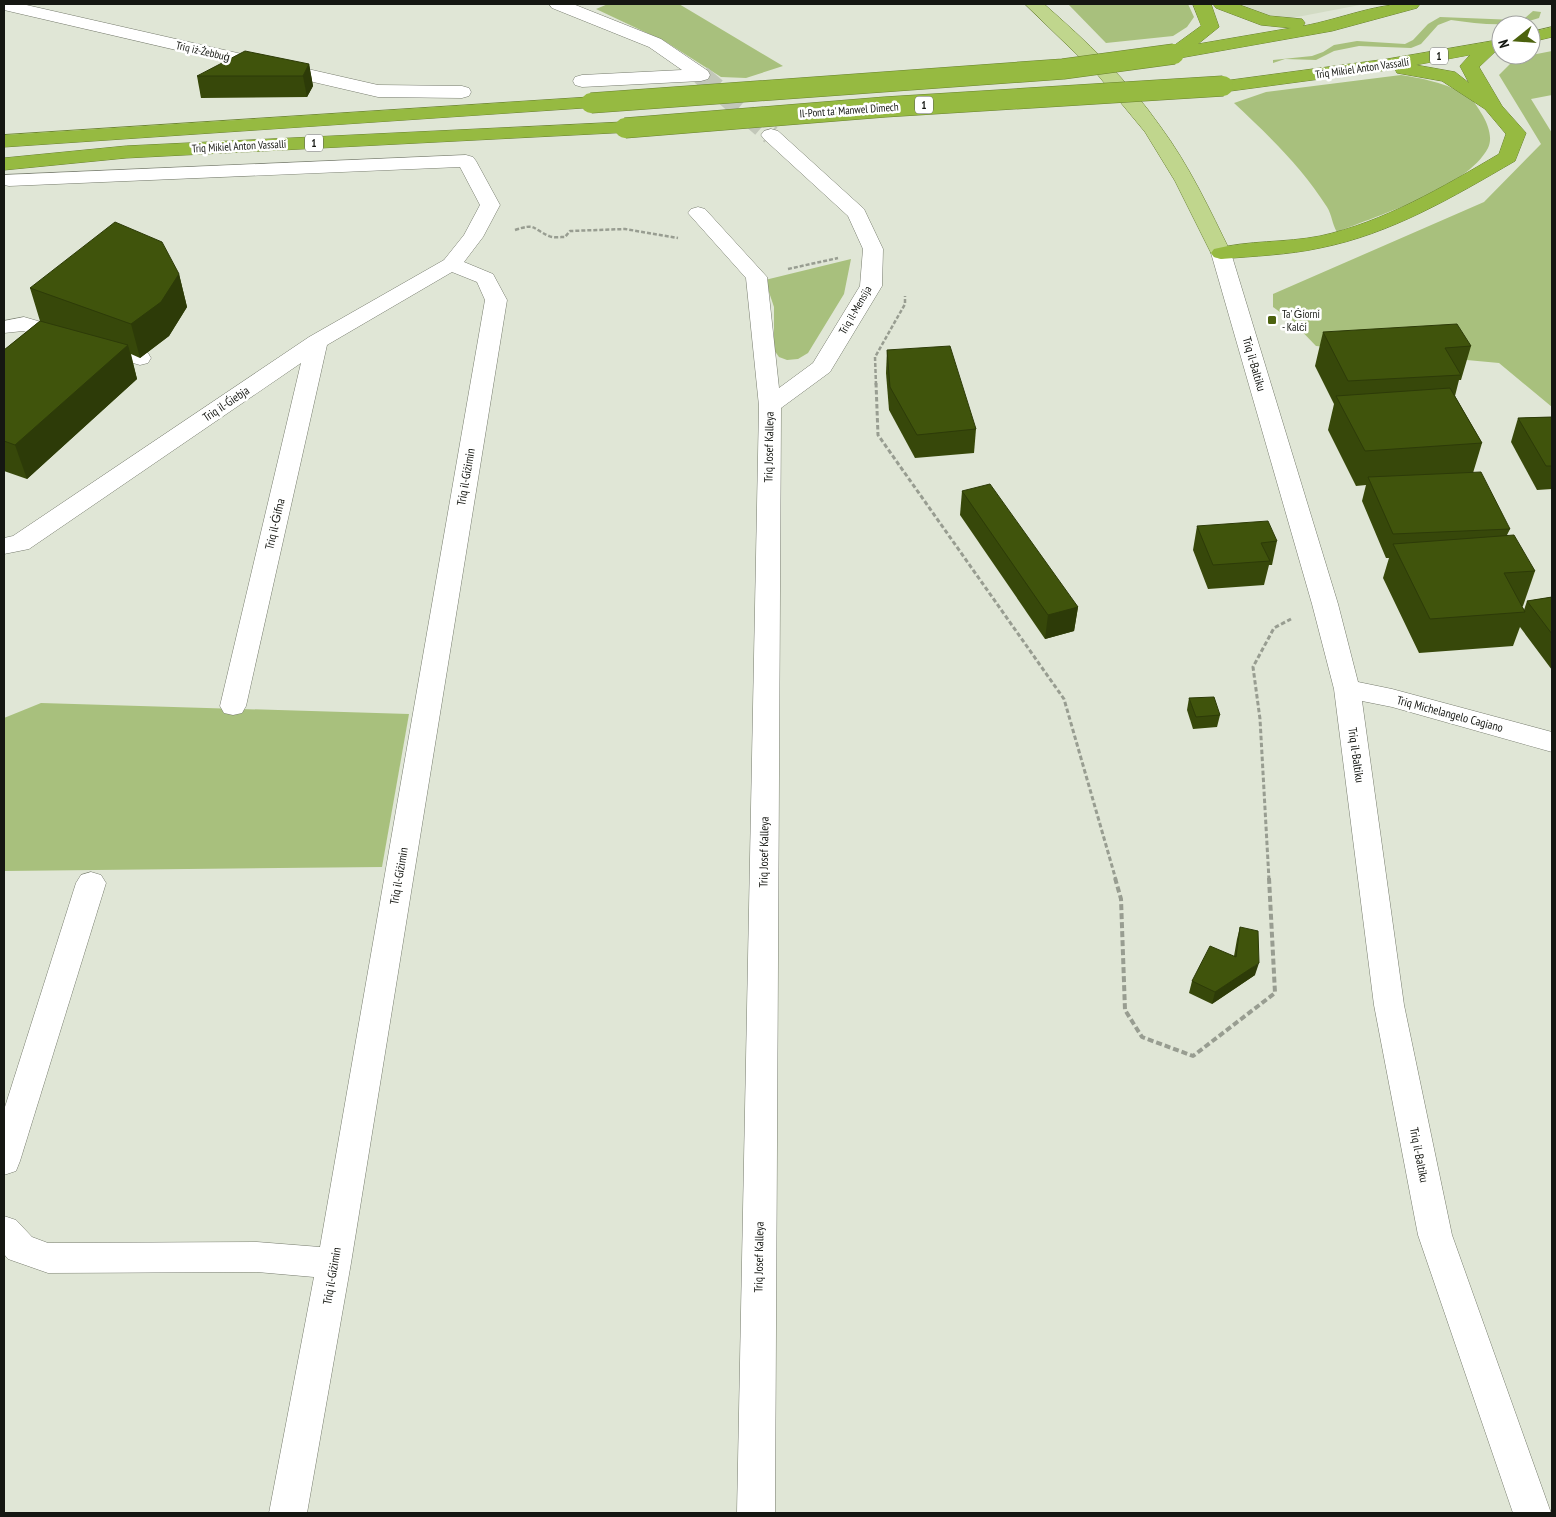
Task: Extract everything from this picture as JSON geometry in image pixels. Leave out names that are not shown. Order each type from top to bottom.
[{"type":"highway","points":[[1174,54],[1210,27],[1202,4]]},
{"type":"highway","points":[[1222,4],[1267,21],[1332,26]]},
{"type":"highway","name":"1","points":[[1174,54],[1332,26],[1411,4]]},
{"type":"highway","name":"Triq Mikiel Anton Vassalli","points":[[1223,86],[1387,65],[1491,46]]},
{"type":"highway","points":[[1491,49],[1469,66],[1494,109]]},
{"type":"highway","name":"Triq Mikiel Anton Vassalli","points":[[4,141],[591,103],[1063,69],[1174,54]]},
{"type":"highway","points":[[1221,253],[1320,242],[1396,218],[1449,192],[1508,157],[1516,133],[1494,109],[1448,76],[1387,65]]},
{"type":"highway","name":"Il-Pont ta' Manwel Dimech","points":[[625,128],[885,107],[1223,86]]},
{"type":"highway","name":"Triq Mikiel Anton Vassalli","points":[[6,172],[126,152],[625,128]]},
{"type":"main road","name":"Triq il-Baltiku","points":[[1034,4],[1075,40],[1142,114],[1185,181],[1221,253]]},
{"type":"street","points":[[558,4],[654,43],[701,75],[582,82]]},
{"type":"street","name":"Triq iż-Żebbuġ","points":[[4,5],[378,91],[462,92]]},
{"type":"street","name":"Triq il-Mensija","points":[[770,406],[822,367],[871,286],[873,249],[858,213],[771,135]]},
{"type":"street","points":[[6,172],[466,161],[490,205],[473,237],[451,264]]},
{"type":"street","points":[[698,213],[756,277]]},
{"type":"street","name":"Triq il-Baltiku","points":[[1221,253],[1325,604],[1347,689],[1389,1005],[1435,1235],[1532,1513]]},
{"type":"street","name":"Triq il-Ǵiebja","points":[[4,546],[20,543],[317,342],[451,264]]},
{"type":"street","name":"Triq il-Giżimin","points":[[288,1513],[334,1263],[496,300],[486,278],[451,264]]},
{"type":"street","name":"Triq Josef Kalleya","points":[[756,277],[770,406],[756,1513]]},
{"type":"street","points":[[4,327],[24,324],[140,358]]},
{"type":"street","name":"Triq il-Ġifna","points":[[233,706],[317,342]]},
{"type":"street","name":"Triq Michelangelo Cagiano","points":[[1347,689],[1392,698],[1552,742]]},
{"type":"street","points":[[4,1161],[91,883]]},
{"type":"street","points":[[4,1231],[20,1248],[48,1258],[257,1257],[334,1263]]},
{"type":"path","points":[[473,237],[490,238],[529,225],[534,226],[550,238],[565,237],[570,230],[625,229],[727,246]]},
{"type":"path","points":[[756,277],[873,249]]},
{"type":"path","points":[[905,295],[905,304],[875,357],[878,435],[1064,699],[1121,899],[1125,1010],[1142,1037],[1193,1056],[1275,993],[1260,719],[1253,667],[1274,628],[1325,604]]},
{"type":"shaded area","points":[[1237,4],[1365,4],[1292,18],[1267,15],[1244,9]]},
{"type":"green space","points":[[608,4],[679,4],[783,66],[746,78],[721,77],[666,42],[596,9]]},
{"type":"green space","points":[[1068,4],[1188,4],[1194,17],[1187,27],[1173,36],[1106,43]]},
{"type":"green space","points":[[1533,11],[1541,12],[1540,15],[1528,15]]},
{"type":"green space","points":[[1440,17],[1491,19],[1491,24],[1451,20],[1438,25],[1421,44],[1411,48],[1359,46],[1334,51],[1316,60],[1285,59],[1273,63],[1273,60],[1312,56],[1334,45],[1357,41],[1405,44],[1413,40],[1428,24]]},
{"type":"green space","points":[[1552,51],[1552,95],[1531,99],[1552,133],[1552,407],[1499,363],[1316,346],[1291,320],[1273,307],[1273,294],[1484,202],[1541,144],[1499,75],[1509,65],[1541,65],[1541,53]]},
{"type":"green space","points":[[1401,75],[1429,80],[1448,86],[1472,100],[1488,127],[1490,140],[1488,148],[1477,162],[1461,176],[1442,188],[1420,199],[1337,232],[1327,207],[1307,178],[1272,139],[1234,103],[1266,92]]},
{"type":"green space","points":[[851,259],[844,294],[808,353],[798,359],[787,360],[779,357],[774,350],[774,307],[765,280]]},
{"type":"green space","points":[[41,703],[409,714],[382,867],[4,871],[4,718]]},
{"type":"building","points":[[245,51],[309,64],[303,76],[197,76]]},
{"type":"building","points":[[115,222],[162,242],[179,274],[161,302],[131,324],[30,288]]},
{"type":"building","points":[[40,321],[128,345],[15,445],[4,441],[4,350]]},
{"type":"building","points":[[1457,324],[1471,346],[1445,348],[1461,375],[1348,381],[1323,332]]},
{"type":"building","points":[[950,346],[976,429],[917,435],[890,387],[887,350]]},
{"type":"building","points":[[1450,388],[1482,443],[1365,451],[1336,396]]},
{"type":"building","points":[[1552,417],[1552,466],[1546,466],[1518,418]]},
{"type":"building","points":[[1481,472],[1510,529],[1393,534],[1368,477]]},
{"type":"building","points":[[990,484],[1078,607],[1048,615],[962,491]]},
{"type":"building","points":[[1268,521],[1277,541],[1261,543],[1270,561],[1213,565],[1197,526]]},
{"type":"building","points":[[1514,535],[1535,571],[1504,573],[1525,612],[1430,619],[1393,544]]},
{"type":"building","points":[[1552,597],[1552,634],[1527,601]]},
{"type":"building","points":[[1214,697],[1220,715],[1196,717],[1189,698]]},
{"type":"building","points":[[1240,927],[1258,931],[1259,963],[1215,992],[1192,981],[1210,946],[1236,957]]},
{"type":"tunnel","points":[[701,75],[771,135]]},
{"type":"place","name":"Ta' Ġiorni - Kalċi","points":[[1272,320]]}]
